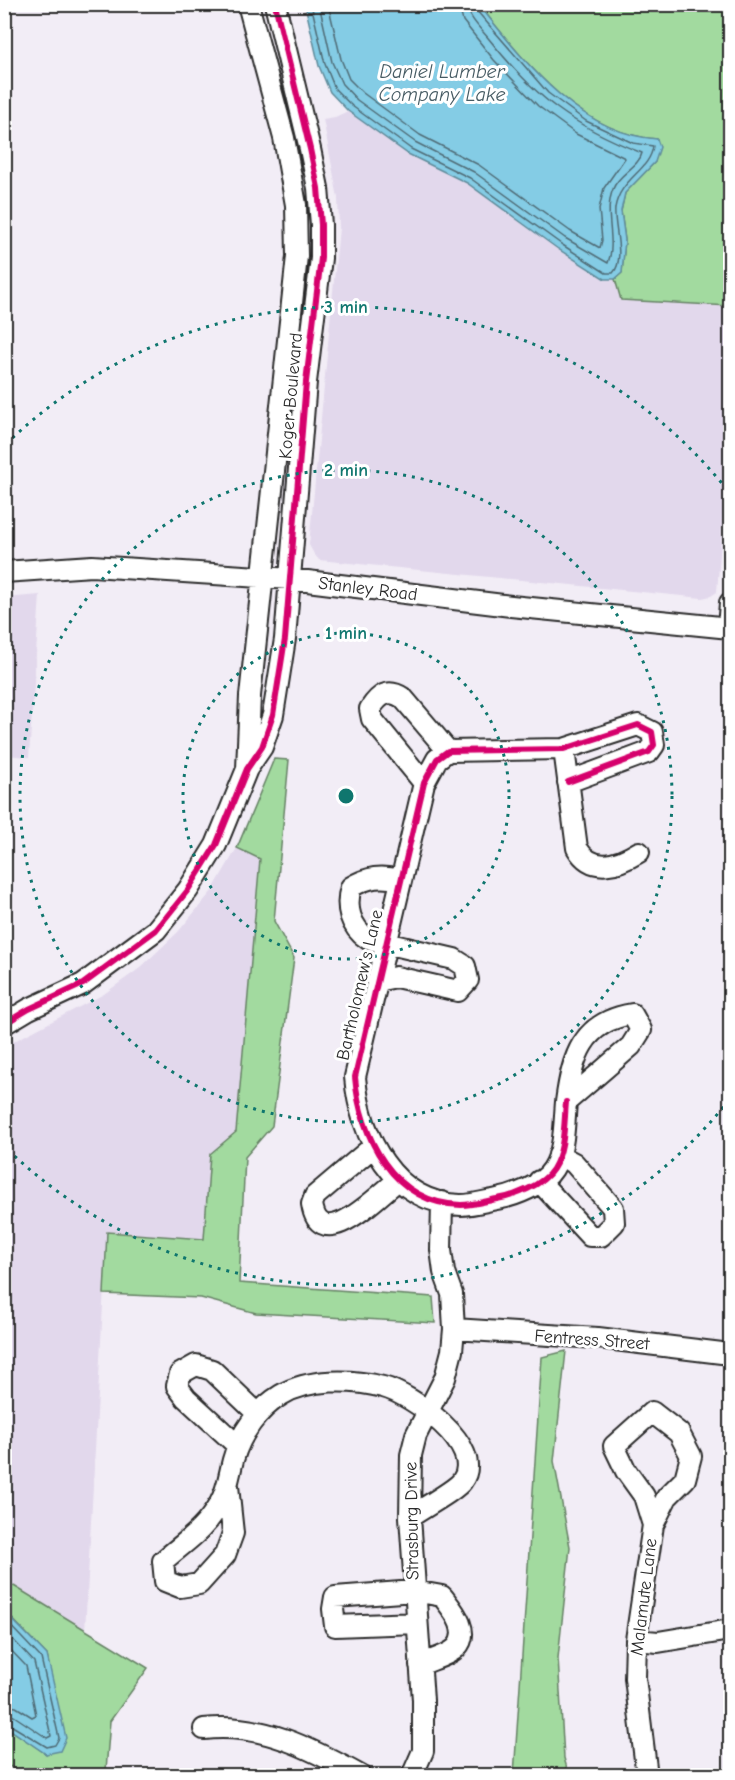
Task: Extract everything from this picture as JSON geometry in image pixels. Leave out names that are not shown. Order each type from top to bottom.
[{"type":"street","name":"Koger Boulevard","points":[[246,769],[247,728],[261,578],[297,256],[296,205],[284,138],[248,4]]},
{"type":"street","name":"Koger Boulevard","points":[[246,769],[262,747],[273,715],[285,639],[306,382],[321,258],[318,188],[275,4]]},
{"type":"street","name":"Stanley Road","points":[[4,572],[92,566],[291,579],[511,606],[729,628]]},
{"type":"street","points":[[729,628],[730,603]]},
{"type":"street","points":[[424,783],[372,719],[370,709],[384,693],[394,692],[403,698],[448,751],[564,749],[638,725],[651,732],[654,745],[649,753],[632,761],[568,782]]},
{"type":"street","points":[[564,749],[577,848],[582,858],[590,864],[601,866],[615,864],[639,852]]},
{"type":"street","name":"Bartholomew's Lane","points":[[448,751],[437,759],[424,783],[355,1077],[356,1091],[374,1146],[383,1165],[397,1181],[442,1202],[462,1205],[504,1198],[552,1171],[559,1155],[567,1102],[573,1065],[579,1045],[612,1017],[632,1014],[641,1030],[631,1046],[567,1102]]},
{"type":"street","points":[[4,1024],[29,1008],[83,984],[156,930],[188,890],[216,845],[246,769]]},
{"type":"street","points":[[377,981],[396,977],[458,991],[468,980],[465,966],[454,959],[386,941],[368,939],[359,933],[347,901],[351,887],[364,880],[382,876],[400,880]]},
{"type":"street","points":[[374,1146],[315,1196],[312,1204],[318,1221],[326,1226],[334,1227],[397,1181]]},
{"type":"street","points":[[539,1180],[590,1236],[601,1236],[614,1223],[613,1208],[574,1162],[559,1155]]},
{"type":"street","name":"Strasburg Drive","points":[[412,1776],[423,1751],[410,1517],[411,1455],[416,1435],[445,1378],[454,1329],[452,1294],[444,1272],[441,1250],[442,1202]]},
{"type":"street","name":"Fentress Street","points":[[454,1329],[532,1336],[598,1338],[730,1354]]},
{"type":"street","points":[[238,1446],[186,1398],[177,1386],[180,1374],[196,1365],[212,1370],[257,1413]]},
{"type":"street","points":[[228,1486],[233,1533],[225,1555],[199,1584],[180,1587],[165,1581],[163,1561],[198,1535],[228,1486],[238,1446],[257,1413],[281,1395],[309,1384],[347,1382],[386,1387],[429,1411],[462,1446],[468,1465],[462,1481],[410,1517]]},
{"type":"street","name":"Malamute Lane","points":[[647,1776],[635,1678],[636,1640],[653,1525],[667,1497],[685,1479],[691,1456],[679,1433],[652,1412],[614,1446],[626,1471],[644,1496],[653,1525]]},
{"type":"street","points":[[417,1623],[335,1626],[333,1610],[335,1597],[414,1591],[442,1596],[459,1616],[461,1636],[456,1648],[420,1665]]},
{"type":"street","points":[[636,1640],[658,1642],[730,1630]]},
{"type":"street","points":[[204,1729],[226,1726],[269,1733],[321,1755],[361,1776]]},
{"type":"shaded area","points":[[348,111],[408,154],[467,183],[558,249],[605,279],[615,279],[622,300],[730,306],[730,423],[717,592],[702,598],[319,560],[314,554],[309,545],[339,228],[338,198],[323,119]]},
{"type":"shaded area","points":[[40,595],[29,757],[5,755],[5,598]]},
{"type":"shaded area","points":[[237,848],[260,858],[236,1132],[210,1154],[204,1239],[107,1232],[85,1631],[5,1580],[5,1046],[104,994],[140,968],[178,932],[212,891]]},
{"type":"green space","points":[[479,5],[730,5],[728,190],[730,306],[621,300],[615,279],[622,273],[625,240],[621,211],[625,193],[655,162],[657,139],[629,134],[603,124],[578,109],[535,71]]},
{"type":"green space","points":[[274,759],[289,760],[274,921],[294,958],[272,1126],[245,1157],[239,1283],[433,1297],[435,1323],[256,1313],[201,1298],[104,1294],[107,1232],[204,1239],[210,1154],[236,1132],[260,859],[237,848]]},
{"type":"green space","points":[[566,1351],[554,1461],[570,1547],[558,1658],[564,1758],[569,1775],[514,1775],[542,1357]]},
{"type":"green space","points":[[4,1580],[148,1668],[110,1721],[106,1770],[112,1775],[23,1775],[5,1763],[5,1726],[46,1754],[52,1686],[47,1655],[5,1611]]},
{"type":"water","name":"Daniel Lumber Company Lake","points":[[305,5],[479,5],[535,71],[578,109],[603,124],[629,134],[657,139],[660,147],[655,162],[625,193],[621,211],[625,240],[622,273],[615,279],[605,279],[558,249],[467,183],[408,154],[348,111],[330,92],[319,66]]},
{"type":"water","points":[[4,1611],[47,1655],[66,1738],[60,1751],[46,1754],[5,1726]]},
{"type":"cycle path","points":[[4,1024],[29,1009],[83,984],[156,930],[188,890],[216,845],[247,769],[262,747],[273,715],[285,639],[306,382],[321,258],[318,188],[275,4]]},
{"type":"cycle path","points":[[566,1102],[560,1154],[553,1169],[543,1180],[528,1189],[504,1198],[461,1205],[437,1202],[416,1193],[399,1180],[384,1163],[364,1122],[355,1077],[424,783],[437,759],[448,751],[564,749],[638,725],[652,732],[654,745],[649,752],[568,782]]}]
